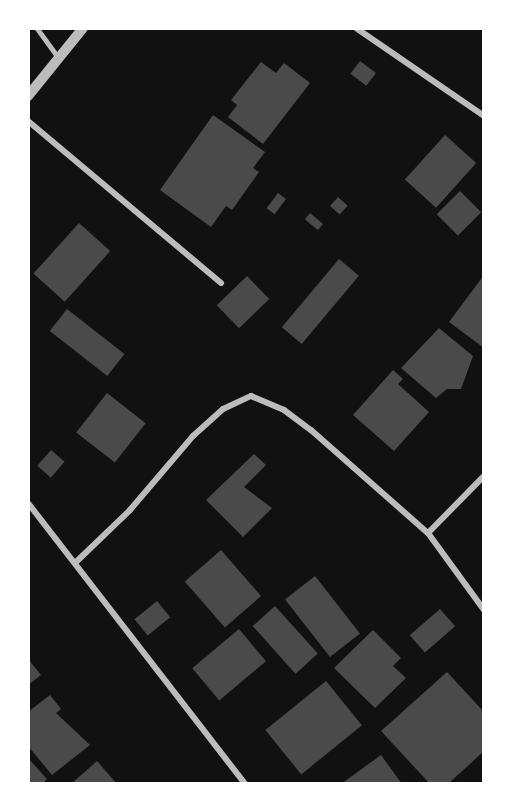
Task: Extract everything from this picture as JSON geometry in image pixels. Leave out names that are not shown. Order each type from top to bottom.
[{"type":"street","points":[[28,96],[83,28]]},
{"type":"street","points":[[356,28],[483,116]]},
{"type":"street","points":[[28,121],[221,283]]},
{"type":"street","points":[[75,563],[130,510],[192,436],[223,409],[251,396],[284,410],[311,430],[428,533],[483,610]]},
{"type":"street","points":[[428,533],[483,476]]},
{"type":"street","points":[[28,503],[245,783]]},
{"type":"lane","points":[[37,28],[59,58]]},
{"type":"building","points":[[360,61],[376,73],[366,86],[350,74]]},
{"type":"building","points":[[261,62],[276,73],[284,63],[310,83],[263,144],[228,117],[237,105],[231,100]]},
{"type":"building","points":[[213,115],[265,152],[253,168],[259,172],[232,210],[226,206],[211,227],[160,190]]},
{"type":"building","points":[[445,135],[476,163],[436,208],[405,180]]},
{"type":"building","points":[[460,191],[481,212],[458,236],[437,214]]},
{"type":"building","points":[[278,193],[286,199],[275,214],[267,208]]},
{"type":"building","points":[[338,197],[348,206],[340,215],[330,206]]},
{"type":"building","points":[[310,213],[323,224],[318,230],[305,219]]},
{"type":"building","points":[[79,223],[110,251],[65,302],[33,274]]},
{"type":"building","points":[[339,259],[359,276],[302,344],[282,327]]},
{"type":"building","points":[[484,275],[484,348],[449,322]]},
{"type":"building","points":[[247,276],[269,299],[239,328],[217,305]]},
{"type":"building","points":[[67,309],[125,354],[107,376],[50,331]]},
{"type":"building","points":[[439,328],[473,356],[461,389],[447,389],[436,398],[401,368]]},
{"type":"building","points":[[393,370],[403,379],[398,384],[429,412],[394,451],[353,415]]},
{"type":"building","points":[[107,393],[146,423],[115,463],[76,432]]},
{"type":"building","points":[[51,450],[65,462],[51,478],[37,466]]},
{"type":"building","points":[[254,454],[266,465],[244,487],[272,508],[243,537],[206,500]]},
{"type":"building","points":[[221,550],[261,596],[225,628],[185,581]]},
{"type":"building","points":[[315,576],[360,634],[330,657],[285,599]]},
{"type":"building","points":[[157,601],[170,617],[148,636],[134,619]]},
{"type":"building","points":[[275,606],[318,654],[296,674],[253,626]]},
{"type":"building","points":[[440,609],[455,626],[425,653],[410,635]]},
{"type":"building","points":[[239,629],[266,661],[219,700],[192,668]]},
{"type":"building","points":[[373,630],[401,658],[393,666],[406,678],[375,708],[334,668]]},
{"type":"building","points":[[28,659],[41,675],[28,685]]},
{"type":"building","points":[[447,672],[484,712],[484,751],[448,784],[430,784],[381,731]]},
{"type":"building","points":[[326,681],[362,725],[301,774],[265,730]]},
{"type":"building","points":[[50,695],[61,709],[56,713],[90,745],[52,775],[28,746],[28,712]]},
{"type":"building","points":[[381,755],[402,784],[341,784]]},
{"type":"building","points":[[28,758],[47,779],[42,784],[28,784]]},
{"type":"building","points":[[97,761],[117,784],[71,784]]}]
